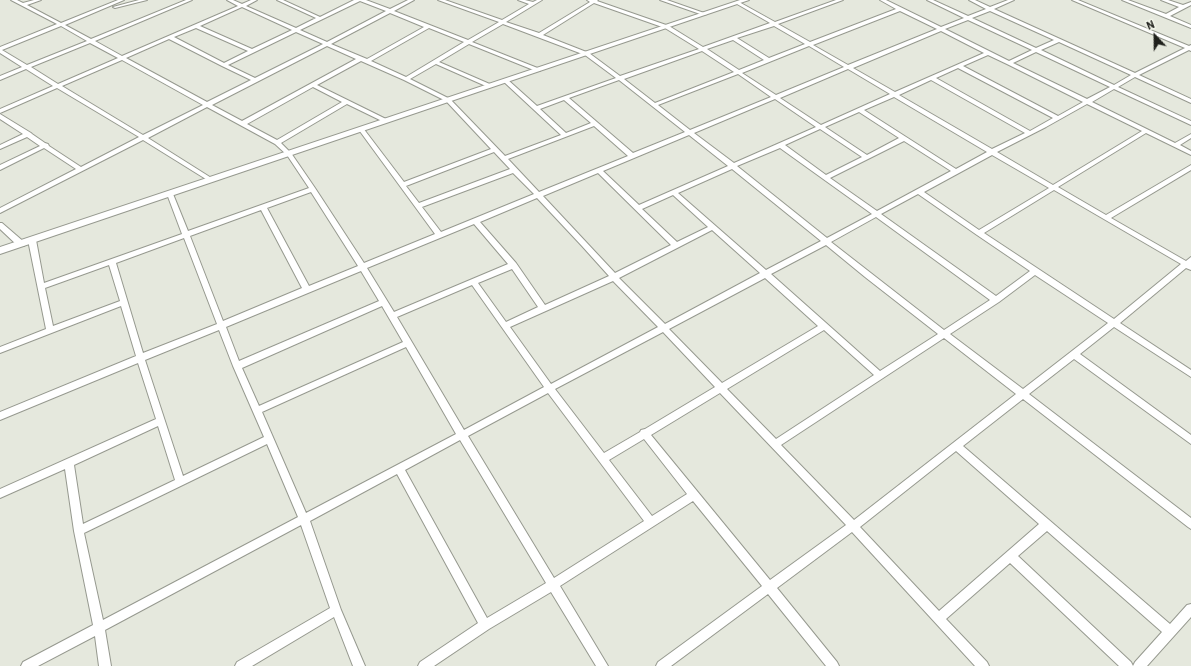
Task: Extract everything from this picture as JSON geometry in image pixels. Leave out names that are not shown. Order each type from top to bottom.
[{"type":"street","points":[[13,0],[62,25],[208,105],[276,143],[289,154],[363,267],[462,435],[554,584],[602,666]]},
{"type":"street","points":[[23,5],[38,0]]},
{"type":"street","points":[[0,50],[122,0]]},
{"type":"street","points":[[93,13],[145,0]]},
{"type":"street","points":[[0,78],[190,0]]},
{"type":"street","points":[[229,0],[406,79],[448,100],[585,244],[614,278],[664,328],[853,526],[983,666]]},
{"type":"street","points":[[0,111],[255,0]]},
{"type":"street","points":[[279,0],[319,18]]},
{"type":"street","points":[[224,65],[358,0]]},
{"type":"street","points":[[362,0],[538,70]]},
{"type":"street","points":[[0,211],[327,45],[412,0]]},
{"type":"street","points":[[440,0],[539,35],[587,54],[733,166],[1021,394],[1191,524]]},
{"type":"street","points":[[520,0],[533,4]]},
{"type":"street","points":[[406,79],[540,0]]},
{"type":"street","points":[[662,0],[705,14]]},
{"type":"street","points":[[536,108],[841,0]]},
{"type":"street","points":[[882,0],[1191,153]]},
{"type":"street","points":[[929,0],[1191,123]]},
{"type":"street","points":[[971,0],[1191,101]]},
{"type":"street","points":[[0,416],[1012,0]]},
{"type":"street","points":[[1074,0],[1190,48]]},
{"type":"street","points":[[1082,3],[1090,0]]},
{"type":"street","points":[[1124,0],[1191,27]]},
{"type":"street","points":[[1163,0],[1183,8]]},
{"type":"street","points":[[539,35],[593,1],[667,27],[703,49],[866,157]]},
{"type":"street","points":[[0,251],[743,1],[775,24],[992,152],[1189,263],[853,526],[662,666]]},
{"type":"street","points":[[1166,16],[1191,4]]},
{"type":"street","points":[[654,105],[900,9]]},
{"type":"street","points":[[196,26],[251,51]]},
{"type":"street","points":[[366,62],[429,26]]},
{"type":"street","points":[[169,37],[256,81]]},
{"type":"street","points":[[733,38],[768,60]]},
{"type":"street","points":[[1009,63],[1058,40]]},
{"type":"street","points":[[27,666],[766,274],[955,171],[1087,102],[1114,86],[1190,48]]},
{"type":"street","points":[[0,50],[211,180]]},
{"type":"street","points":[[638,208],[988,53]]},
{"type":"street","points":[[242,124],[360,59]]},
{"type":"street","points":[[436,62],[490,86]]},
{"type":"street","points":[[958,66],[1057,118]]},
{"type":"street","points":[[930,78],[1029,133]]},
{"type":"street","points":[[506,81],[565,135]]},
{"type":"street","points":[[313,85],[386,121]]},
{"type":"street","points":[[1185,98],[1191,94]]},
{"type":"street","points":[[564,98],[633,157]]},
{"type":"street","points":[[276,143],[346,102]]},
{"type":"street","points":[[859,110],[955,171]]},
{"type":"street","points":[[0,116],[46,145],[81,170]]},
{"type":"street","points":[[503,159],[594,124]]},
{"type":"street","points":[[361,129],[440,236]]},
{"type":"street","points":[[979,233],[1146,131]]},
{"type":"street","points":[[0,147],[29,134]]},
{"type":"street","points":[[1175,145],[1191,136]]},
{"type":"street","points":[[826,177],[903,138]]},
{"type":"street","points":[[0,168],[46,145]]},
{"type":"street","points":[[780,145],[996,300]]},
{"type":"street","points":[[402,185],[495,150]]},
{"type":"street","points":[[1107,217],[1191,167]]},
{"type":"street","points":[[418,206],[514,170]]},
{"type":"street","points":[[599,170],[676,246]]},
{"type":"street","points":[[41,287],[313,189]]},
{"type":"street","points":[[918,191],[1035,271],[1191,374]]},
{"type":"street","points":[[673,192],[878,375]]},
{"type":"street","points":[[170,194],[220,326],[304,519],[336,610],[359,666]]},
{"type":"street","points":[[263,207],[307,290]]},
{"type":"street","points":[[475,221],[513,265],[543,308]]},
{"type":"street","points":[[0,225],[21,244]]},
{"type":"street","points":[[504,326],[614,278],[713,227]]},
{"type":"street","points":[[32,240],[50,331]]},
{"type":"street","points":[[112,262],[160,421],[180,481]]},
{"type":"street","points":[[392,316],[513,265]]},
{"type":"street","points":[[775,444],[878,375],[996,300],[1035,271]]},
{"type":"street","points":[[474,282],[504,326],[651,523]]},
{"type":"street","points":[[0,350],[125,302]]},
{"type":"street","points":[[237,366],[384,302]]},
{"type":"street","points":[[604,459],[644,433],[824,327]]},
{"type":"street","points":[[256,411],[408,343]]},
{"type":"street","points":[[1073,354],[1191,440]]},
{"type":"street","points":[[0,494],[160,421]]},
{"type":"street","points":[[644,433],[833,666]]},
{"type":"street","points":[[79,531],[268,439]]},
{"type":"street","points":[[957,446],[1170,632]]},
{"type":"street","points":[[69,463],[79,531],[99,628],[105,666]]},
{"type":"street","points":[[398,469],[485,625]]},
{"type":"street","points":[[424,666],[485,625],[554,584],[694,495]]},
{"type":"street","points":[[939,618],[1047,524]]},
{"type":"street","points":[[1010,556],[1127,666]]},
{"type":"street","points":[[1139,666],[1191,609]]},
{"type":"street","points":[[242,666],[336,610]]}]
